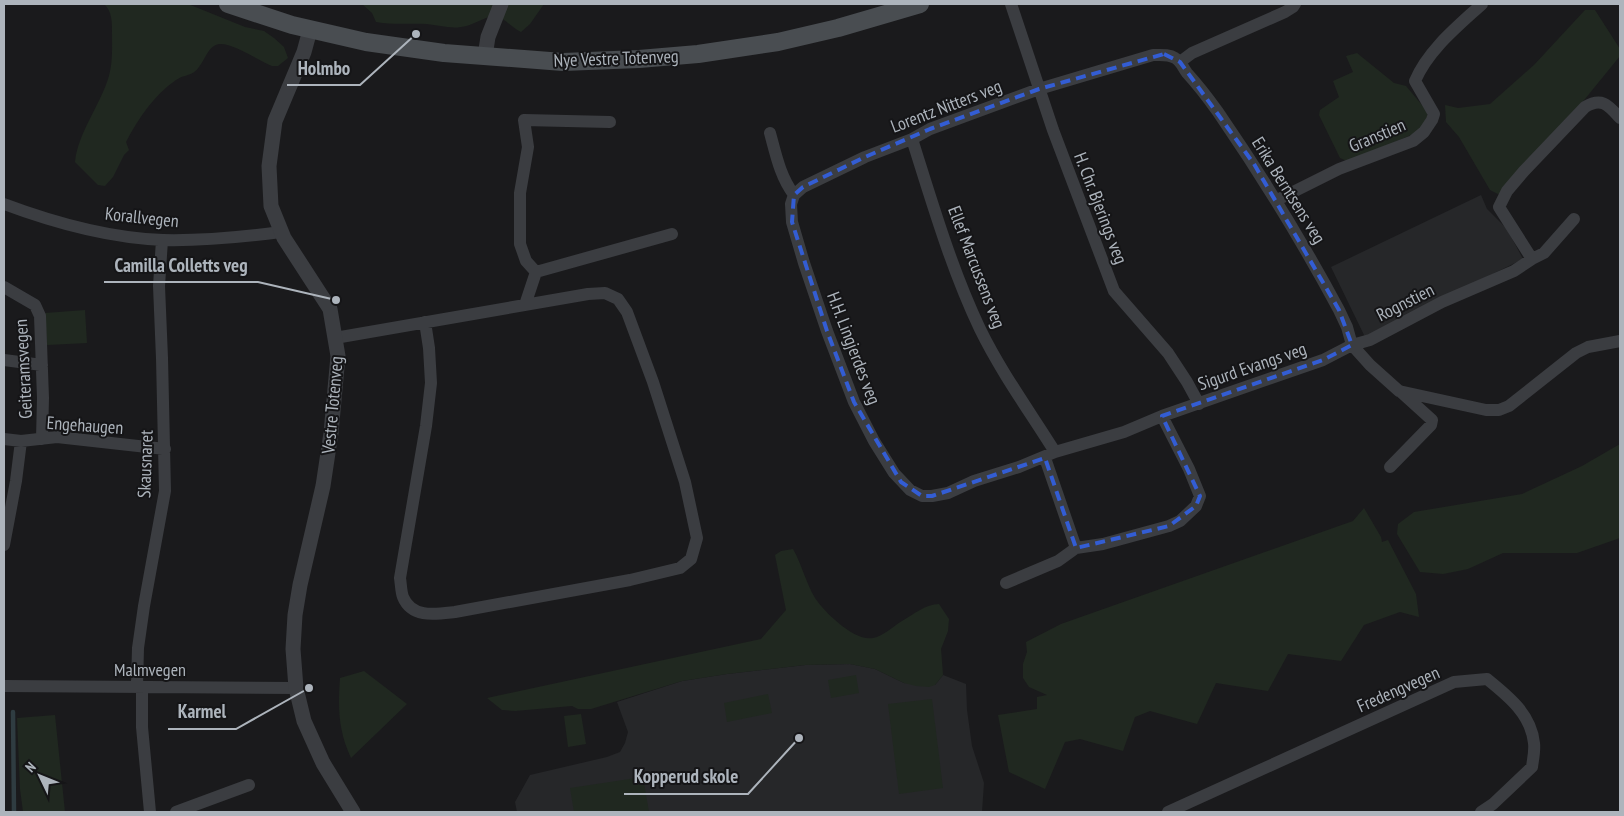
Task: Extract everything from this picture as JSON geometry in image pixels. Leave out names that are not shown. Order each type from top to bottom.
[{"type":"main road","points":[[228,4],[310,30]]},
{"type":"main road","name":"Nye Vestre Totenveg","points":[[310,30],[366,42],[444,53],[563,62],[638,59],[698,54],[778,42],[838,28],[920,4]]},
{"type":"street","points":[[484,56],[488,36],[501,4]]},
{"type":"street","name":"H. Chr. Bjerings veg","points":[[1011,4],[1039,89],[1114,291],[1168,352],[1198,404]]},
{"type":"street","points":[[1180,62],[1192,52],[1285,12],[1295,4]]},
{"type":"street","name":"Granstien","points":[[1277,200],[1339,169],[1413,141],[1424,132],[1434,114],[1415,81],[1419,71],[1426,59],[1456,27],[1482,4]]},
{"type":"street","name":"Vestre Totenveg","points":[[310,30],[304,52],[275,121],[269,166],[271,206],[284,238],[330,309],[338,356],[331,433],[323,486],[300,585],[295,616],[293,649],[296,688],[304,721],[323,763],[353,812]]},
{"type":"street","name":"Lorentz Nitters veg","points":[[794,195],[803,187],[864,157],[912,139],[930,129],[1039,89],[1153,55],[1164,54],[1175,57],[1180,62]]},
{"type":"street","name":"Erika Berntsens veg","points":[[1180,62],[1202,90],[1277,200],[1339,310],[1347,327],[1352,345]]},
{"type":"street","points":[[1532,260],[1499,207],[1507,191],[1537,156],[1585,107],[1594,101],[1604,103],[1620,118]]},
{"type":"street","points":[[536,272],[526,261],[520,244],[520,193],[528,147],[524,120],[610,122]]},
{"type":"street","points":[[770,133],[780,170],[787,186],[794,195]]},
{"type":"street","name":"Ellef Marcussens veg","points":[[912,139],[947,243],[980,330],[1050,455]]},
{"type":"street","name":"H.H. Lingjerdes veg","points":[[794,195],[791,204],[792,222],[801,255],[854,402],[874,441],[894,473],[910,490],[922,496]]},
{"type":"street","name":"Korallvegen","points":[[4,204],[106,233],[162,240],[225,238],[281,232]]},
{"type":"street","name":"Rognstien","points":[[1352,345],[1370,340],[1442,302],[1514,271],[1544,253],[1574,219]]},
{"type":"street","points":[[536,272],[672,234]]},
{"type":"street","name":"Skausnaret","points":[[150,812],[142,727],[138,648],[165,491],[159,286],[162,240]]},
{"type":"street","points":[[525,305],[536,272]]},
{"type":"street","name":"Geiteramsvegen","points":[[4,287],[35,305],[40,316],[42,439]]},
{"type":"street","points":[[335,338],[424,322],[525,305],[605,293],[618,299],[627,312],[686,482],[697,538],[691,559],[680,568],[630,580],[455,612],[429,616],[412,610],[403,598],[400,578],[428,409],[430,348],[424,322]]},
{"type":"street","points":[[1399,391],[1486,410],[1500,410],[1531,389],[1576,353],[1588,347],[1620,341]]},
{"type":"street","points":[[1352,345],[1370,365],[1432,420],[1431,425],[1390,467]]},
{"type":"street","name":"Sigurd Evangs veg","points":[[922,496],[948,493],[974,481],[1124,432],[1162,416],[1323,360],[1352,345]]},
{"type":"street","points":[[4,360],[42,365]]},
{"type":"street","points":[[1006,583],[1058,561],[1076,548],[1103,544],[1169,526],[1180,521],[1196,506],[1200,496],[1189,469],[1162,416]]},
{"type":"street","name":"Engehaugen","points":[[4,439],[21,441],[57,437],[165,449]]},
{"type":"street","points":[[4,546],[21,441]]},
{"type":"street","points":[[1050,455],[1076,548]]},
{"type":"street","name":"Fredengvegen","points":[[1168,812],[1454,682],[1487,679],[1514,702],[1527,721],[1534,743],[1532,767],[1493,804],[1481,812]]},
{"type":"street","name":"Malmvegen","points":[[4,686],[296,688]]},
{"type":"street","points":[[176,812],[249,785]]},
{"type":"highlighted area","points":[[1164,54],[1180,62],[1254,164],[1339,310],[1352,345],[1323,360],[1162,416],[1200,496],[1196,506],[1169,526],[1076,548],[1045,458],[932,496],[922,496],[901,482],[854,402],[827,331],[792,222],[794,195],[803,187],[865,157],[930,129],[1039,89]]},
{"type":"shaded area","points":[[104,4],[188,4],[245,27],[264,31],[284,47],[288,58],[278,66],[272,66],[232,46],[219,44],[212,47],[196,70],[176,80],[154,100],[141,116],[126,142],[129,150],[124,155],[113,177],[105,186],[98,185],[75,162],[84,130],[104,89],[111,68],[112,21],[109,10]]},
{"type":"shaded area","points":[[362,4],[544,4],[530,24],[521,32],[501,18],[494,16],[470,25],[457,27],[376,22],[372,13]]},
{"type":"shaded area","points":[[1585,10],[1595,10],[1620,49],[1620,56],[1585,99],[1515,173],[1500,195],[1490,190],[1459,137],[1446,122],[1445,105],[1458,108],[1490,104],[1534,65]]},
{"type":"shaded area","points":[[1357,53],[1394,83],[1406,86],[1427,111],[1428,121],[1418,132],[1349,162],[1340,158],[1319,115],[1320,110],[1339,97],[1333,81],[1353,72],[1346,56]]},
{"type":"shaded area","points":[[1481,195],[1487,209],[1507,229],[1523,259],[1365,337],[1331,267]]},
{"type":"shaded area","points":[[85,310],[87,343],[47,345],[45,313]]},
{"type":"shaded area","points":[[1620,444],[1620,538],[1577,553],[1503,553],[1468,569],[1443,574],[1420,572],[1397,534],[1398,524],[1414,512],[1522,494],[1582,466]]},
{"type":"shaded area","points":[[1364,508],[1382,542],[1388,540],[1416,594],[1419,617],[1400,612],[1364,625],[1341,661],[1288,654],[1268,691],[1216,683],[1197,724],[1150,711],[1135,717],[1123,751],[1080,739],[1065,742],[1045,789],[1009,772],[998,715],[1037,709],[1037,697],[1047,695],[1029,687],[1023,678],[1023,664],[1027,652],[1026,642],[1061,624],[1353,521]]},
{"type":"shaded area","points":[[793,549],[819,604],[841,625],[858,635],[866,638],[877,637],[920,610],[934,604],[939,604],[949,619],[948,631],[941,649],[943,675],[935,685],[929,687],[916,686],[904,683],[875,669],[850,664],[805,665],[682,681],[591,709],[578,709],[572,706],[515,711],[502,710],[487,698],[761,639],[786,610],[775,555],[781,551]]},
{"type":"shaded area","points":[[850,664],[875,669],[904,683],[935,685],[943,675],[966,684],[967,710],[972,746],[984,783],[982,812],[517,812],[515,802],[530,775],[607,757],[620,752],[628,732],[617,702],[682,681],[805,665]]},
{"type":"shaded area","points":[[364,671],[407,704],[351,758],[341,728],[340,678]]},
{"type":"shaded area","points":[[856,675],[859,693],[831,698],[828,680]]},
{"type":"shaded area","points":[[768,694],[772,713],[727,722],[724,703]]},
{"type":"shaded area","points":[[932,699],[943,788],[899,794],[888,704]]},
{"type":"shaded area","points":[[581,714],[586,744],[568,747],[564,716]]},
{"type":"shaded area","points":[[55,715],[65,812],[23,812],[20,789],[17,718]]},
{"type":"shaded area","points":[[643,777],[649,812],[574,812],[570,788]]},
{"type":"waterway","points":[[13,712],[14,812]]},
{"type":"place","name":"Holmbo","points":[[416,34]]},
{"type":"place","name":"Camilla Colletts veg","points":[[336,300]]},
{"type":"place","name":"Karmel","points":[[309,688]]},
{"type":"place","name":"Kopperud skole","points":[[799,738]]}]
